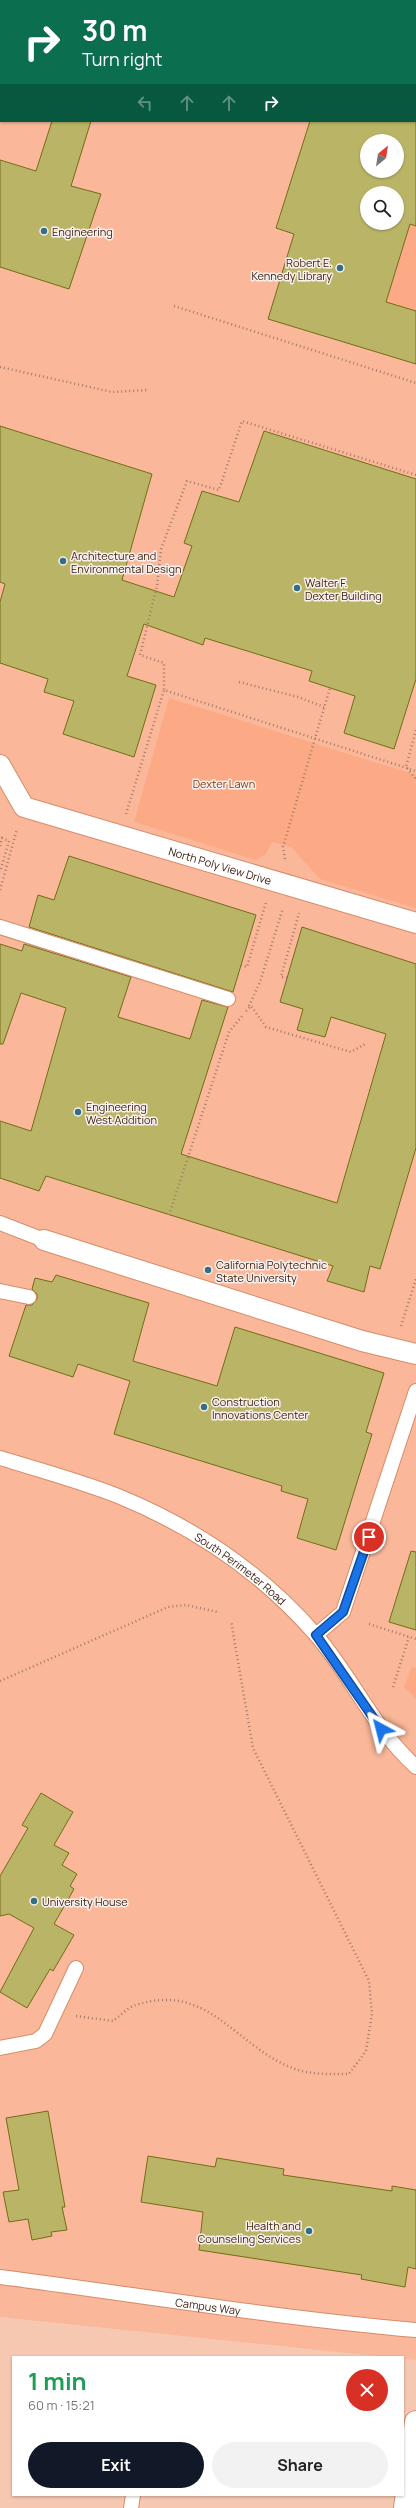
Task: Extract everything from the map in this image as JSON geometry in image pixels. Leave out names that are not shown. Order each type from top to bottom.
[{"type":"street","points":[[0,765],[24,807]]},
{"type":"street","name":"North Poly View Drive","points":[[24,807],[416,923]]},
{"type":"street","points":[[44,1240],[362,1341],[416,1355]]},
{"type":"street","points":[[405,2508],[416,2422]]},
{"type":"lane","points":[[0,927],[228,999]]},
{"type":"lane","points":[[0,1223],[44,1240]]},
{"type":"lane","points":[[0,1291],[29,1298]]},
{"type":"lane","points":[[316,1635],[343,1612],[416,1391]]},
{"type":"lane","name":"South Perimeter Road","points":[[0,1458],[117,1496],[176,1523],[226,1552],[292,1609],[316,1635],[336,1661],[373,1719],[416,1768]]},
{"type":"lane","points":[[0,2048],[36,2041],[45,2034],[76,1968]]},
{"type":"lane","name":"Campus Way","points":[[0,2277],[138,2294],[316,2321],[416,2330]]},
{"type":"lane","points":[[131,2508],[133,2496]]},
{"type":"path","points":[[174,306],[416,383]]},
{"type":"path","points":[[0,368],[112,392],[148,390]]},
{"type":"path","points":[[119,835],[164,690],[164,663],[140,655],[157,586],[161,549],[187,481],[219,490],[242,421],[416,475]]},
{"type":"path","points":[[239,682],[298,697],[324,707]]},
{"type":"path","points":[[287,884],[284,847],[330,688]]},
{"type":"path","points":[[164,690],[416,770]]},
{"type":"path","points":[[406,768],[416,730]]},
{"type":"path","points":[[406,768],[416,779]]},
{"type":"path","points":[[0,890],[24,807]]},
{"type":"path","points":[[0,846],[2,838],[9,841],[0,872]]},
{"type":"path","points":[[242,965],[248,967],[264,911]]},
{"type":"path","points":[[168,1215],[229,1032],[251,1006],[279,920]]},
{"type":"path","points":[[287,978],[281,977],[295,927]]},
{"type":"path","points":[[228,999],[251,1006],[266,1027],[350,1052],[367,1043]]},
{"type":"path","points":[[416,1279],[401,1327],[416,1355]]},
{"type":"path","points":[[0,1681],[168,1607],[186,1605],[218,1612]]},
{"type":"path","points":[[56,2013],[114,2021],[135,2005],[181,2001],[202,2007],[258,2049],[294,2069],[316,2074],[349,2074],[366,2051],[372,2014],[369,1980],[253,1748],[231,1621]]},
{"type":"path","points":[[369,1624],[416,1639]]},
{"type":"path","points":[[393,1687],[409,1637]]},
{"type":"shaded area","name":"California Polytechnic State University","points":[[0,122],[416,122],[416,2360],[404,2359],[404,2356],[377,2356],[0,2317]]},
{"type":"green space","points":[[410,224],[416,226],[416,311],[386,302]]},
{"type":"green space","name":"Dexter Lawn","points":[[169,698],[416,775],[416,908],[320,879],[291,847],[272,842],[266,854],[256,860],[134,822]]},
{"type":"green space","points":[[412,1667],[416,1668],[416,1699],[404,1687]]},
{"type":"building","name":"Engineering","points":[[52,122],[91,122],[71,186],[101,194],[69,289],[0,267],[0,160],[36,171]]},
{"type":"building","name":"Robert E. Kennedy Library","points":[[310,122],[416,122],[416,226],[410,224],[386,302],[416,311],[416,364],[268,319],[294,234],[276,228]]},
{"type":"building","points":[[0,426],[152,474],[122,580],[174,597],[192,546],[184,543],[202,491],[239,502],[264,431],[416,479],[416,679],[394,749],[344,733],[355,696],[309,681],[312,671],[205,638],[203,645],[144,624],[127,676],[156,685],[134,757],[63,734],[74,701],[44,692],[48,679],[0,663],[0,602],[5,584],[0,582]]},
{"type":"building","points":[[69,856],[256,915],[233,992],[29,927],[38,895],[54,900]]},
{"type":"building","name":"Engineering West Addition","points":[[302,927],[416,964],[416,1148],[380,1269],[370,1266],[364,1292],[327,1281],[333,1266],[46,1176],[39,1191],[0,1178],[0,1121],[31,1131],[66,1008],[21,993],[3,1044],[0,1044],[0,944],[22,951],[24,944],[131,977],[118,1017],[190,1039],[202,1000],[228,1007],[181,1154],[337,1203],[386,1034],[331,1017],[325,1037],[297,1030],[303,1009],[280,1002]]},
{"type":"building","name":"Construction Innovations Center","points":[[56,1275],[149,1303],[133,1361],[217,1386],[235,1327],[384,1373],[366,1432],[372,1434],[336,1550],[297,1538],[308,1499],[281,1491],[282,1486],[114,1434],[130,1381],[78,1364],[73,1377],[9,1356],[26,1305],[32,1305],[37,1299],[37,1294],[32,1289],[35,1278],[52,1282]]},
{"type":"building","points":[[411,1551],[416,1552],[416,1630],[389,1622]]},
{"type":"building","name":"University House","points":[[41,1793],[73,1812],[54,1845],[69,1853],[62,1865],[77,1874],[70,1886],[74,1889],[54,1924],[74,1935],[53,1971],[50,1969],[27,2008],[0,1992],[34,1928],[9,1914],[0,1916],[0,1876],[28,1828],[22,1825]]},
{"type":"building","points":[[48,2111],[65,2207],[62,2207],[67,2230],[51,2232],[52,2236],[32,2240],[28,2219],[9,2222],[3,2192],[19,2190],[6,2118]]},
{"type":"building","name":"Health and Counseling Services","points":[[148,2156],[215,2167],[217,2158],[284,2169],[283,2175],[392,2191],[392,2186],[416,2190],[416,2269],[408,2267],[405,2287],[361,2279],[362,2275],[199,2250],[203,2212],[141,2202]]},
{"type":"place","name":"Engineering","points":[[44,231]]},
{"type":"place","name":"Robert E. Kennedy Library","points":[[340,268]]},
{"type":"place","name":"Architecture and Environmental Design","points":[[63,561]]},
{"type":"place","name":"Walter F. Dexter Building","points":[[297,588]]},
{"type":"place","name":"Engineering West Addition","points":[[78,1112]]},
{"type":"place","name":"California Polytechnic State University","points":[[208,1270]]},
{"type":"place","name":"Construction Innovations Center","points":[[204,1407]]},
{"type":"place","name":"University House","points":[[34,1901]]},
{"type":"place","name":"Health and Counseling Services","points":[[309,2231]]},
{"type":"route","points":[[369,1537],[343,1612],[316,1635],[331,1653],[381,1729]]}]
